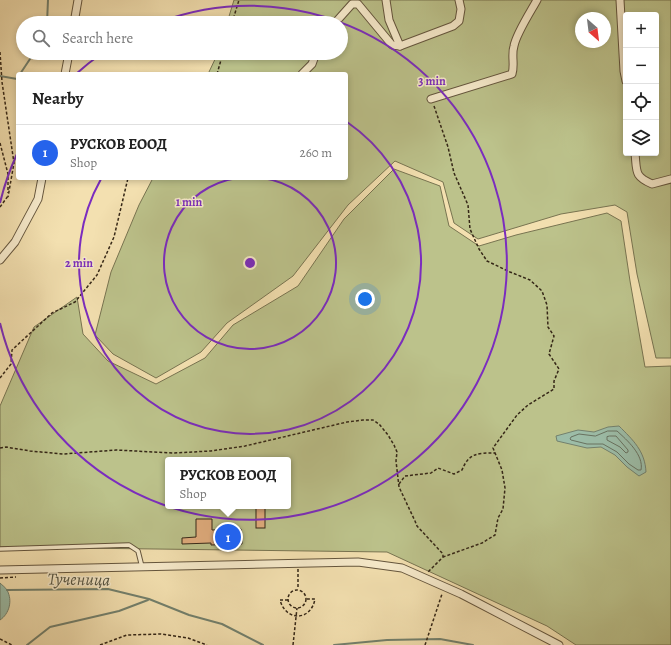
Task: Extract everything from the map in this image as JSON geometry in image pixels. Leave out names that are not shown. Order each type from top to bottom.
[{"type":"street","points":[[75,16],[78,0]]},
{"type":"street","points":[[386,0],[389,20],[400,46]]},
{"type":"street","points":[[342,16],[352,4],[358,4],[392,45],[400,46],[453,26],[459,21],[461,9],[459,0]]},
{"type":"street","points":[[431,99],[512,74],[514,68],[512,56],[514,44],[537,0]]},
{"type":"street","points":[[620,0],[623,53]]},
{"type":"street","points":[[65,72],[68,60]]},
{"type":"street","points":[[304,72],[312,64],[313,60]]},
{"type":"street","points":[[635,156],[637,173],[641,179],[652,184],[671,179]]},
{"type":"street","points":[[0,260],[15,242],[38,199],[42,180]]},
{"type":"street","points":[[0,570],[358,562],[402,568],[462,594],[559,645]]},
{"type":"lane","points":[[0,549],[129,545],[138,551],[142,567]]},
{"type":"path","points":[[234,16],[239,0]]},
{"type":"path","points":[[0,52],[2,82],[14,163],[8,197],[0,207]]},
{"type":"path","points":[[218,72],[221,60]]},
{"type":"path","points":[[425,578],[436,563],[443,557],[482,543],[495,535],[498,518],[503,509],[505,488],[502,470],[493,448],[517,415],[528,405],[554,389],[554,381],[558,368],[548,354],[554,336],[548,327],[547,305],[542,292],[530,280],[487,261],[478,249],[470,229],[468,205],[454,174],[448,147],[431,99]]},
{"type":"path","points":[[0,144],[8,174],[8,197]]},
{"type":"path","points":[[0,378],[11,364],[12,350],[52,313],[75,302],[97,275],[114,237],[128,180]]},
{"type":"path","points":[[0,448],[6,447],[64,454],[116,450],[173,453],[211,451],[245,446],[347,422],[373,420],[379,424],[394,445],[397,456],[396,461],[399,485],[417,526],[438,548],[443,554],[443,557]]},
{"type":"path","points":[[399,485],[405,476],[431,473],[438,468],[454,474],[462,470],[465,461],[471,456],[483,453],[495,453]]},
{"type":"path","points":[[298,572],[298,590]]},
{"type":"path","points":[[0,578],[20,577]]},
{"type":"path","points":[[425,645],[445,586]]},
{"type":"path","points":[[298,590],[304,593],[306,599],[303,606],[297,608],[292,606],[288,600],[290,593],[298,590]]},
{"type":"path","points":[[288,600],[280,600],[282,606],[291,615],[296,616],[307,613],[311,610],[315,599],[306,599]]},
{"type":"path","points":[[294,645],[297,608]]},
{"type":"path","points":[[100,645],[127,635],[161,634],[188,638],[207,645]]},
{"type":"path","points":[[0,639],[12,645]]},
{"type":"green space","points":[[234,0],[671,0],[671,358],[656,358],[637,274],[627,212],[615,205],[561,214],[478,239],[454,223],[443,182],[395,161],[348,205],[293,276],[227,323],[201,352],[156,378],[113,354],[95,335],[111,272],[139,205],[152,180],[348,180],[348,72],[209,72],[215,60],[348,60],[348,16],[229,16]]},
{"type":"green space","points":[[394,169],[440,186],[449,226],[479,246],[516,235],[607,213],[621,221],[645,367],[671,366],[671,645],[576,645],[547,626],[387,552],[0,547],[0,406],[34,327],[77,297],[83,334],[108,361],[156,384],[205,358],[233,325],[298,286],[344,219]]},
{"type":"water","points":[[619,426],[641,452],[646,472],[639,476],[615,455],[601,447],[587,448],[557,441],[556,436],[578,430],[594,432],[608,427]]},
{"type":"water","points":[[0,583],[5,587],[9,594],[10,603],[8,611],[0,620]]},
{"type":"building","points":[[256,509],[265,509],[265,528],[256,528]]},
{"type":"building","points":[[196,519],[212,519],[212,530],[241,529],[242,544],[182,544],[182,538],[196,537]]},
{"type":"waterway","name":"Тученица","points":[[47,16],[48,0]]},
{"type":"waterway","name":"Тученица","points":[[21,72],[29,60]]},
{"type":"waterway","name":"Тученица","points":[[0,76],[16,79]]},
{"type":"waterway","name":"Тученица","points":[[7,590],[108,589],[149,599],[189,615],[222,624],[263,645]]},
{"type":"waterway","name":"Тученица","points":[[27,645],[50,627],[119,611],[148,600]]},
{"type":"waterway","name":"Тученица","points":[[334,645],[387,640],[440,639],[473,645]]},
{"type":"place","name":"РУСКОВ ЕООД","points":[[228,537]]}]
